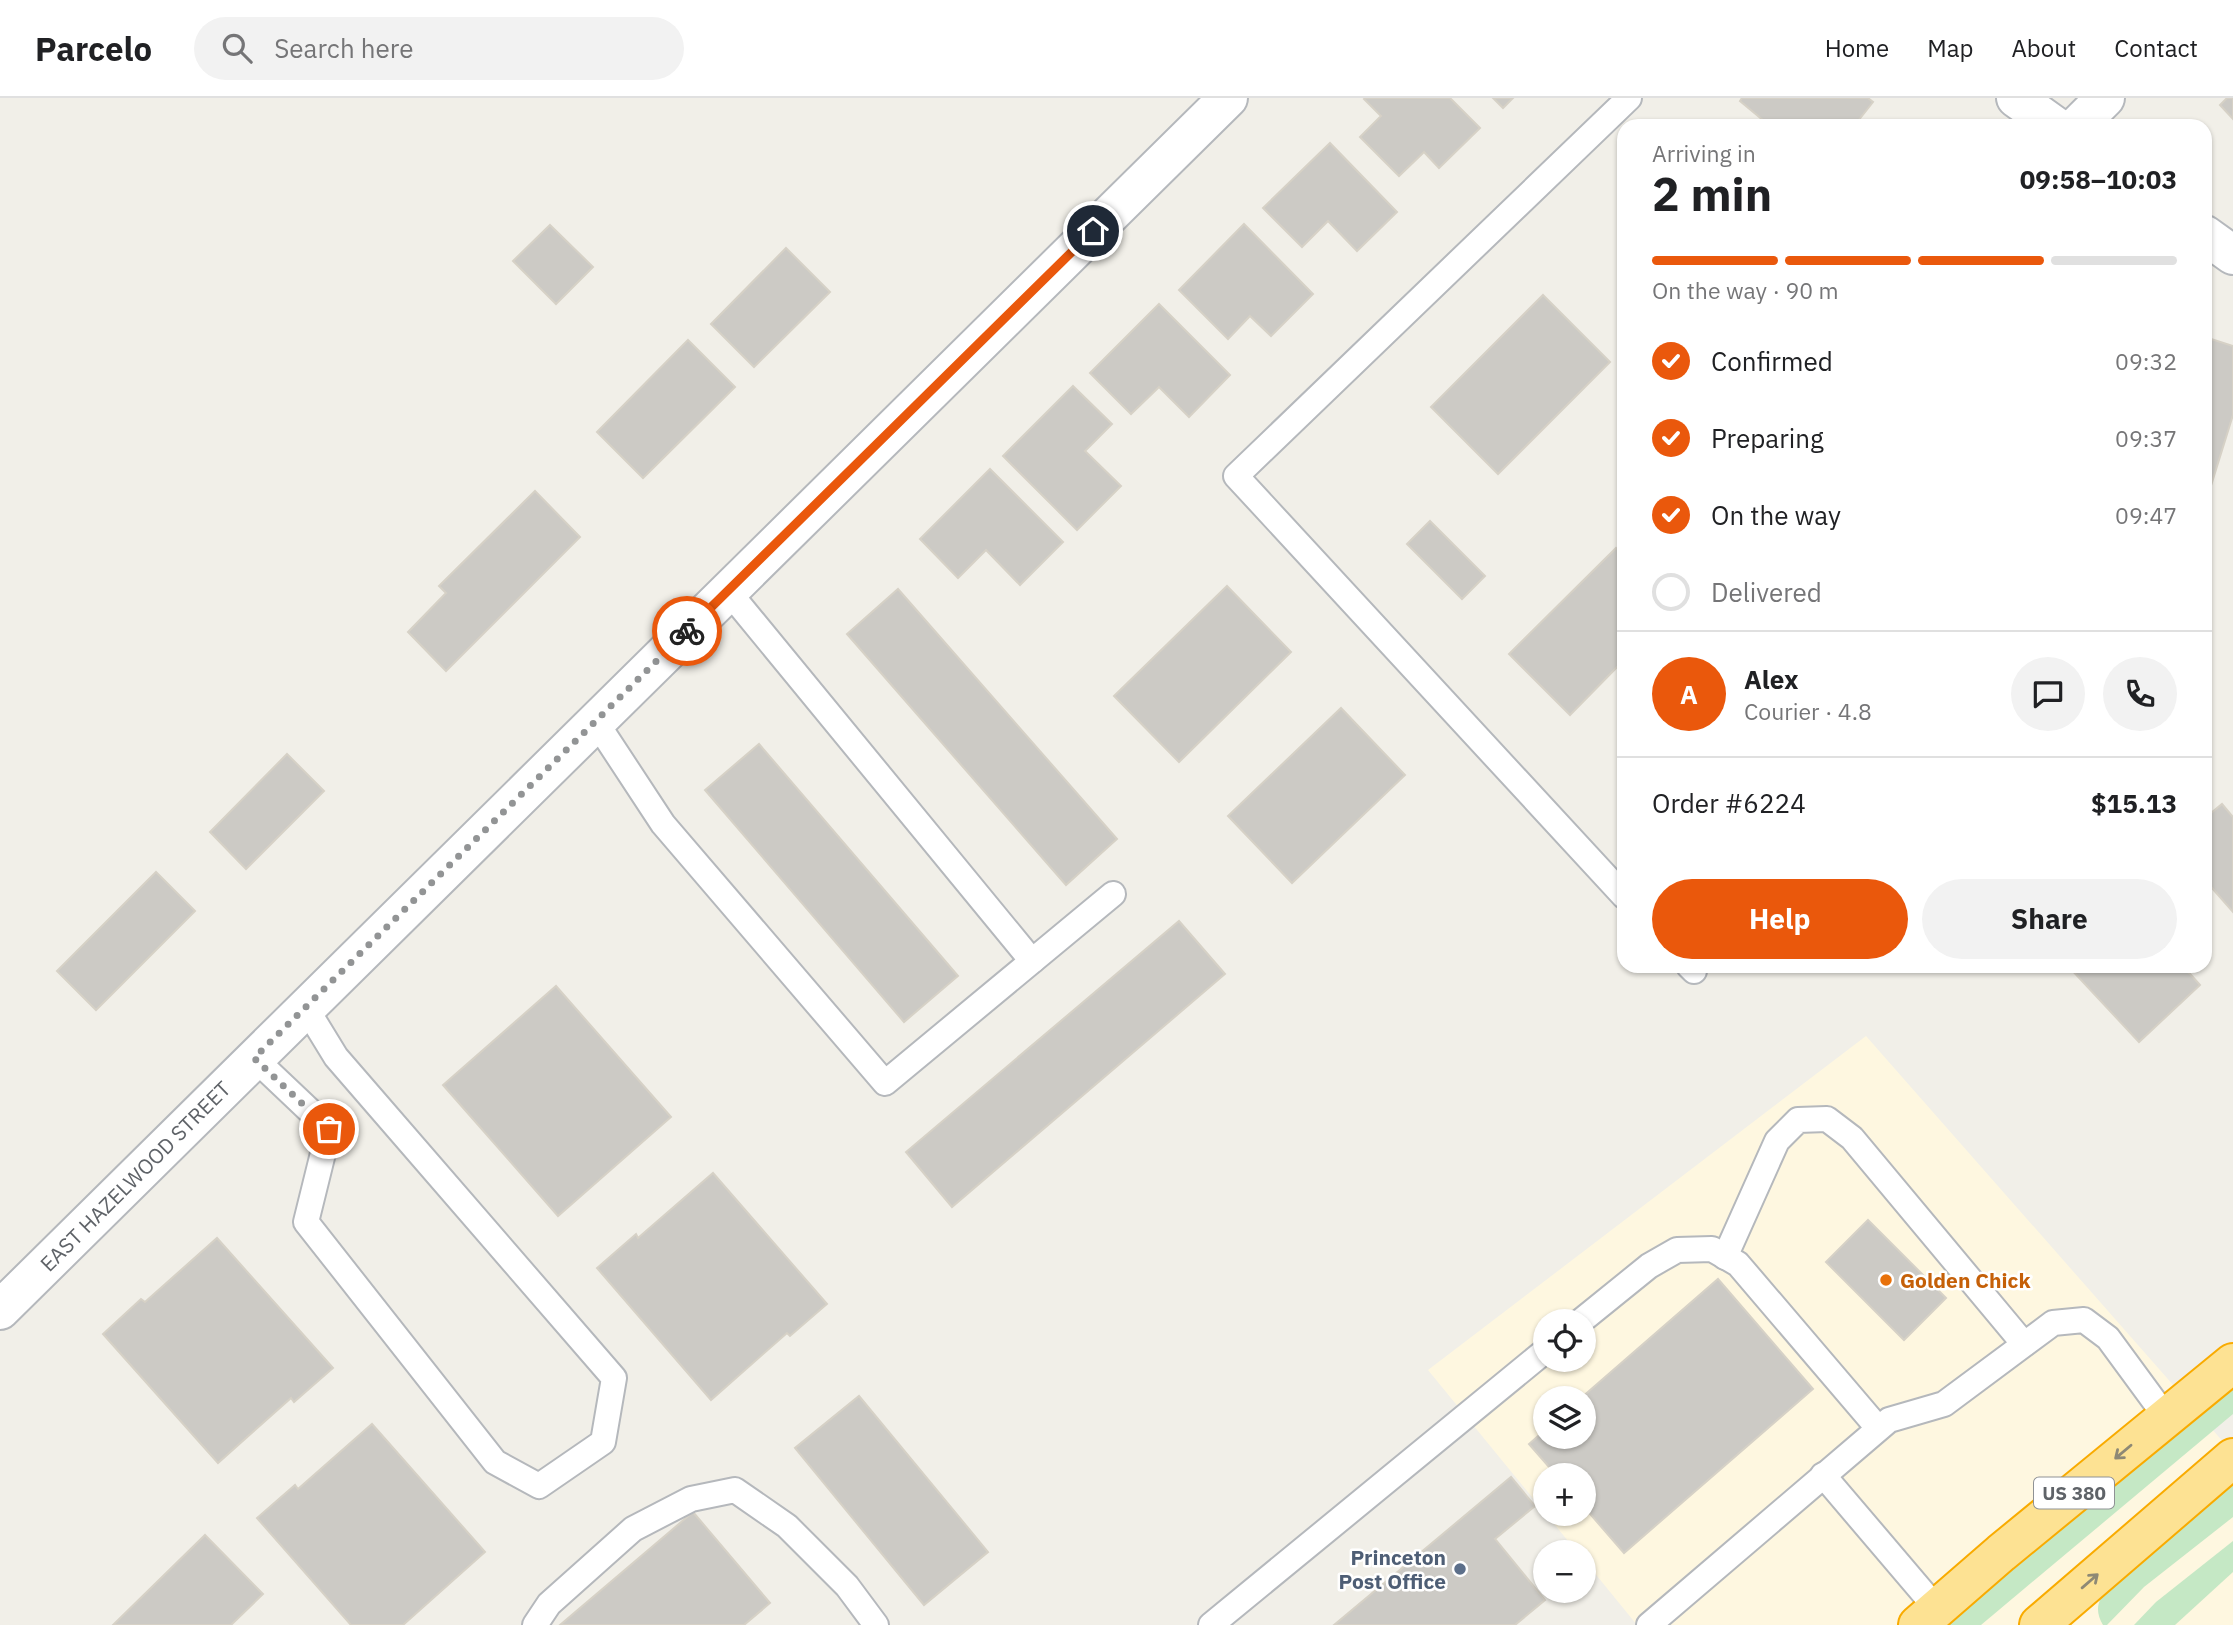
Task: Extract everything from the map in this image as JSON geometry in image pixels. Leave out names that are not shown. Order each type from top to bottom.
[{"type":"highway","name":"US 380","points":[[1928,1617],[2233,1363]]},
{"type":"highway","points":[[2046,1623],[2233,1458]]},
{"type":"street","name":"EAST HAZELWOOD STREET","points":[[0,1310],[1227,98]]},
{"type":"street","points":[[2016,98],[2045,119]]},
{"type":"street","points":[[2084,119],[2105,98]]},
{"type":"street","points":[[2212,240],[2233,255]]},
{"type":"lane","points":[[1617,888],[1236,476],[1629,98]]},
{"type":"lane","points":[[728,591],[1032,961]]},
{"type":"lane","points":[[596,722],[663,824],[885,1083],[1113,894]]},
{"type":"lane","points":[[254,1058],[329,1129],[306,1222],[495,1462],[539,1486],[603,1441],[614,1378],[336,1057],[306,1008]]},
{"type":"lane","points":[[1725,1257],[1777,1141],[1798,1120],[1827,1119],[1852,1138],[2024,1344]]},
{"type":"lane","points":[[1596,1309],[1649,1266],[1677,1250],[1712,1249],[1738,1265],[1878,1428]]},
{"type":"lane","points":[[1649,1625],[1889,1419],[1944,1404],[2053,1323],[2084,1320],[2108,1338],[2166,1417]]},
{"type":"lane","points":[[1211,1625],[1533,1361]]},
{"type":"lane","points":[[1823,1475],[1928,1617]]},
{"type":"lane","points":[[535,1625],[549,1604],[633,1529],[691,1499],[735,1490],[787,1526],[847,1586],[876,1625]]},
{"type":"shaded area","points":[[1866,1036],[2233,1453],[2233,1625],[1637,1625],[1596,1575],[1596,1540],[1567,1540],[1556,1526],[1596,1526],[1596,1463],[1533,1463],[1533,1498],[1428,1370]]},
{"type":"green space","points":[[2233,1377],[2233,1414],[1981,1625],[1937,1625]]},
{"type":"green space","points":[[2233,1483],[2233,1517],[2144,1587],[2107,1625],[2103,1625],[2098,1610],[2102,1596]]},
{"type":"green space","points":[[2233,1541],[2233,1572],[2175,1625],[2134,1625],[2156,1602]]},
{"type":"building","points":[[1365,98],[1450,98],[1480,128],[1439,168],[1424,152],[1399,176],[1360,137],[1381,116]]},
{"type":"building","points":[[1493,98],[1513,98],[1503,108]]},
{"type":"building","points":[[1742,98],[1868,98],[1873,102],[1860,119],[1762,119],[1740,101]]},
{"type":"building","points":[[2227,98],[2233,98],[2233,119],[2220,105]]},
{"type":"building","points":[[1330,143],[1397,212],[1357,251],[1328,221],[1302,247],[1263,208]]},
{"type":"building","points":[[1244,224],[1313,294],[1271,336],[1250,316],[1228,339],[1179,290]]},
{"type":"building","points":[[550,225],[593,267],[556,304],[513,261]]},
{"type":"building","points":[[786,248],[830,292],[754,367],[711,324]]},
{"type":"building","points":[[1543,295],[1610,362],[1498,474],[1431,407]]},
{"type":"building","points":[[1159,304],[1230,375],[1189,417],[1159,387],[1131,414],[1090,373]]},
{"type":"building","points":[[2212,339],[2233,346],[2233,415],[2212,482]]},
{"type":"building","points":[[688,340],[735,387],[643,478],[597,432]]},
{"type":"building","points":[[1073,386],[1112,424],[1085,451],[1121,486],[1077,530],[1003,456]]},
{"type":"building","points":[[990,469],[1063,542],[1020,585],[986,550],[958,578],[920,539]]},
{"type":"building","points":[[535,491],[580,537],[446,671],[408,632],[446,593],[439,586]]},
{"type":"building","points":[[1430,521],[1485,576],[1462,599],[1407,544]]},
{"type":"building","points":[[1617,549],[1617,667],[1570,715],[1509,654]]},
{"type":"building","points":[[1227,586],[1291,652],[1179,762],[1114,696]]},
{"type":"building","points":[[898,589],[1117,839],[1066,885],[847,634]]},
{"type":"building","points":[[1341,708],[1405,775],[1292,883],[1228,816]]},
{"type":"building","points":[[759,744],[958,976],[904,1022],[705,790]]},
{"type":"building","points":[[287,754],[324,791],[246,869],[210,832]]},
{"type":"building","points":[[2222,804],[2233,817],[2233,912],[2212,888],[2212,812]]},
{"type":"building","points":[[156,872],[195,911],[96,1010],[57,971]]},
{"type":"building","points":[[1179,921],[1225,974],[952,1207],[906,1152]]},
{"type":"building","points":[[2075,973],[2189,973],[2200,985],[2139,1042]]},
{"type":"building","points":[[556,986],[671,1117],[558,1216],[443,1085]]},
{"type":"building","points":[[713,1173],[827,1304],[790,1336],[787,1333],[711,1400],[597,1268],[636,1234],[638,1238]]},
{"type":"building","name":"Golden Chick","points":[[1868,1220],[1946,1298],[1904,1340],[1826,1262]]},
{"type":"building","points":[[217,1238],[333,1368],[294,1402],[291,1398],[218,1463],[103,1334],[141,1299],[145,1302]]},
{"type":"building","points":[[1718,1279],[1813,1389],[1624,1553],[1596,1521],[1596,1463],[1546,1463],[1533,1449],[1596,1449],[1595,1386]]},
{"type":"building","points":[[859,1396],[988,1552],[924,1605],[795,1448]]},
{"type":"building","points":[[372,1424],[485,1552],[403,1625],[351,1625],[257,1518],[295,1485],[298,1489]]},
{"type":"building","name":"Princeton Post Office","points":[[1511,1477],[1533,1504],[1533,1508],[1495,1539],[1533,1585],[1533,1603],[1541,1603],[1515,1625],[1334,1625]]},
{"type":"building","points":[[693,1512],[770,1603],[744,1625],[560,1625]]},
{"type":"building","points":[[205,1535],[263,1594],[231,1625],[113,1625]]},
{"type":"way so far","points":[[329,1129],[254,1058],[687,631]]},
{"type":"place","name":"Golden Chick","points":[[1886,1280]]},
{"type":"place","name":"Princeton Post Office","points":[[1460,1569]]},
{"type":"route","points":[[687,631],[1093,231]]}]
